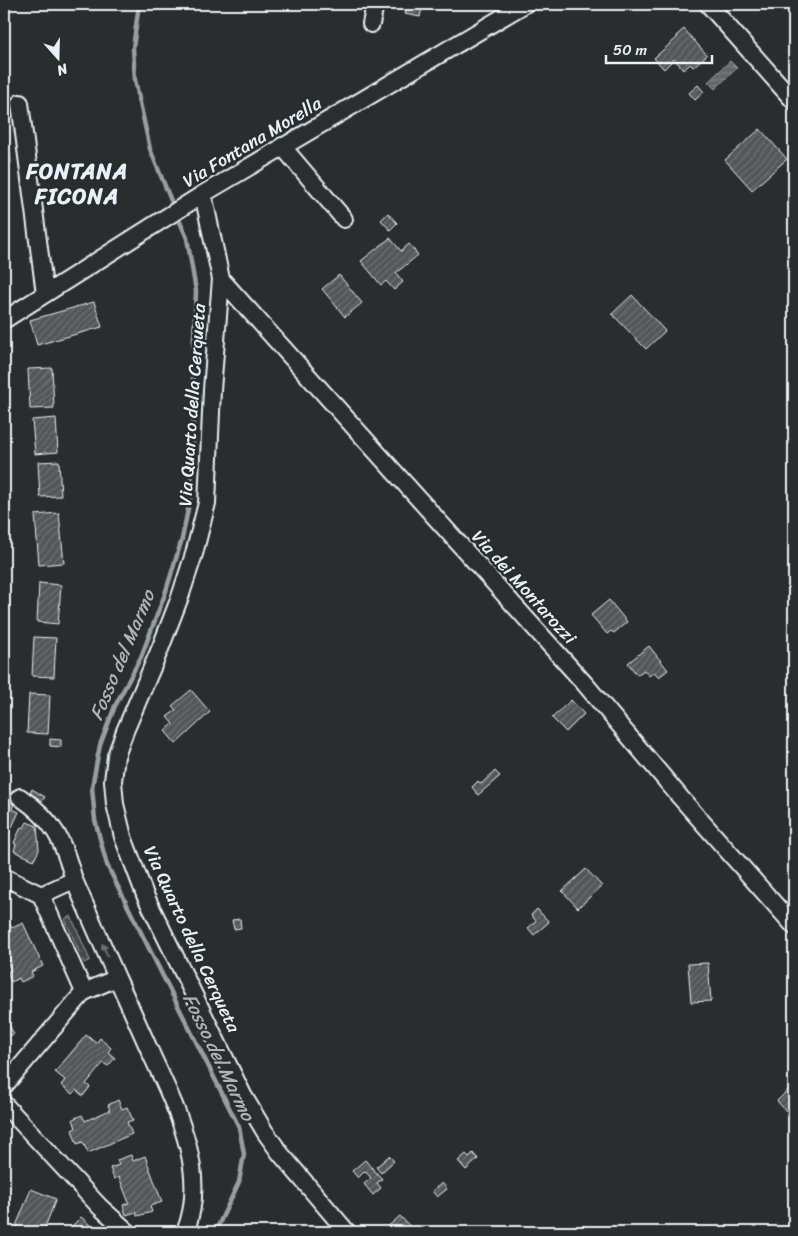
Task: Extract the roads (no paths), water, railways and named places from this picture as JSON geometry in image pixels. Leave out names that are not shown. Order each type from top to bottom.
[{"type":"street","points":[[371,24],[375,4]]},
{"type":"street","name":"Via Fontana Morella","points":[[4,320],[282,146],[525,4]]},
{"type":"street","points":[[708,4],[794,101]]},
{"type":"street","points":[[20,103],[45,294]]},
{"type":"street","points":[[282,146],[344,219]]},
{"type":"street","name":"Via Quarto della Cerqueta","points":[[198,198],[220,279],[212,390],[209,493],[194,554],[167,633],[120,744],[114,768],[114,793],[124,837],[145,895],[235,1080],[265,1132],[290,1166],[346,1232]]},
{"type":"street","name":"Via dei Montarozzi","points":[[220,279],[590,690],[680,797],[794,926]]},
{"type":"street","points":[[20,797],[43,815],[55,830],[64,848],[74,880],[166,1087],[187,1144],[193,1177],[193,1196],[185,1232]]},
{"type":"street","points":[[4,877],[41,895],[84,992]]},
{"type":"street","points":[[41,895],[74,880]]},
{"type":"street","points":[[4,1086],[84,992],[117,978]]},
{"type":"street","points":[[4,1104],[106,1214],[128,1232]]},
{"type":"waterway","name":"Fosso del Marmo","points":[[139,4],[133,48],[135,80],[150,149],[174,208]]},
{"type":"waterway","name":"Fosso del Marmo","points":[[177,215],[187,238],[196,291],[193,359],[193,450],[190,499],[182,539],[165,594],[141,657],[115,706],[100,745],[92,787],[95,820],[107,865],[239,1127],[244,1154],[239,1182],[218,1226],[219,1232]]},
{"type":"district","name":"FONTANA FICONA","points":[[77,184]]}]
